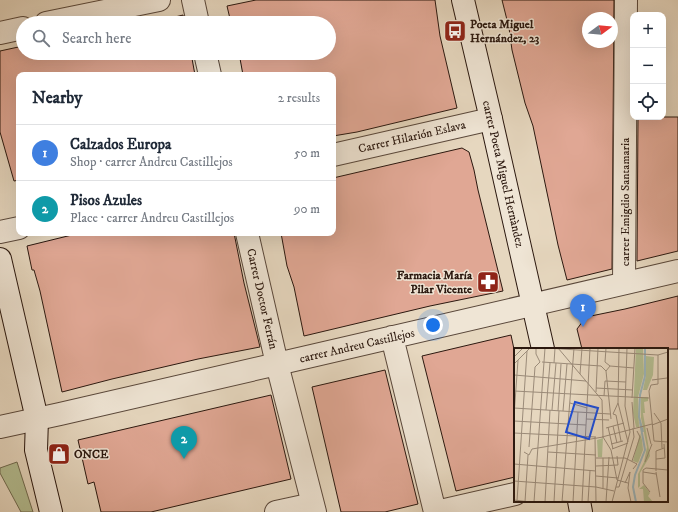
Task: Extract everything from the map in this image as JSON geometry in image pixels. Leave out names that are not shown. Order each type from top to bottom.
[{"type":"street","points":[[80,16],[159,0]]},
{"type":"street","points":[[193,0],[196,16]]},
{"type":"street","name":"carrer Poeta Miguel Hernàndez","points":[[462,0],[491,119],[543,348]]},
{"type":"street","name":"carrer Emigdio Santamaria","points":[[624,283],[626,0]]},
{"type":"street","points":[[0,32],[16,29]]},
{"type":"street","points":[[207,60],[209,72]]},
{"type":"street","name":"Carrer Hilarión Eslava","points":[[336,154],[491,119]]},
{"type":"street","points":[[0,232],[16,229]]},
{"type":"street","name":"Carrer Doctor Ferrán","points":[[248,236],[277,364],[314,508]]},
{"type":"street","points":[[0,259],[37,419],[36,450],[51,512]]},
{"type":"street","name":"carrer Andreu Castillejos","points":[[0,427],[678,271]]},
{"type":"street","points":[[392,338],[436,512],[514,494]]},
{"type":"street","points":[[579,502],[581,512]]},
{"type":"street","points":[[276,512],[314,508]]},
{"type":"green space","points":[[17,462],[33,512],[21,512],[0,473],[0,468]]},
{"type":"building","points":[[256,0],[435,0],[440,36],[457,108],[357,132],[336,136],[336,72],[242,72],[240,60],[336,60],[336,16],[229,16],[227,6]]},
{"type":"building","points":[[502,0],[614,0],[614,12],[582,12],[582,48],[614,48],[612,269],[567,280],[558,245],[533,126],[525,103],[512,50],[509,28]]},
{"type":"building","points":[[16,48],[16,60],[192,60],[194,72],[16,72],[16,181],[14,181],[0,132],[0,51]]},
{"type":"building","points":[[666,117],[678,117],[678,251],[637,261],[638,120],[666,120]]},
{"type":"building","points":[[462,148],[469,152],[503,291],[430,306],[304,336],[294,287],[287,266],[282,236],[336,236],[336,177]]},
{"type":"building","points":[[68,236],[235,236],[244,283],[260,347],[198,359],[62,392],[40,291],[34,270],[32,270],[27,246]]},
{"type":"building","points":[[678,296],[678,349],[582,348],[577,329],[586,317]]},
{"type":"building","points":[[511,335],[514,349],[514,477],[456,491],[422,356]]},
{"type":"building","points":[[385,370],[418,504],[385,512],[341,512],[312,387]]},
{"type":"building","points":[[271,395],[291,479],[151,512],[101,512],[94,482],[88,484],[78,440]]},
{"type":"place","name":"Poeta Miguel Hernández, 23","points":[[455,31]]},
{"type":"place","name":"Farmacia María Pilar Vicente","points":[[488,282]]},
{"type":"place","name":"Calzados Europa","points":[[583,327]]},
{"type":"place","name":"ONCE","points":[[59,454]]},
{"type":"place","name":"Pisos Azules","points":[[184,459]]}]
